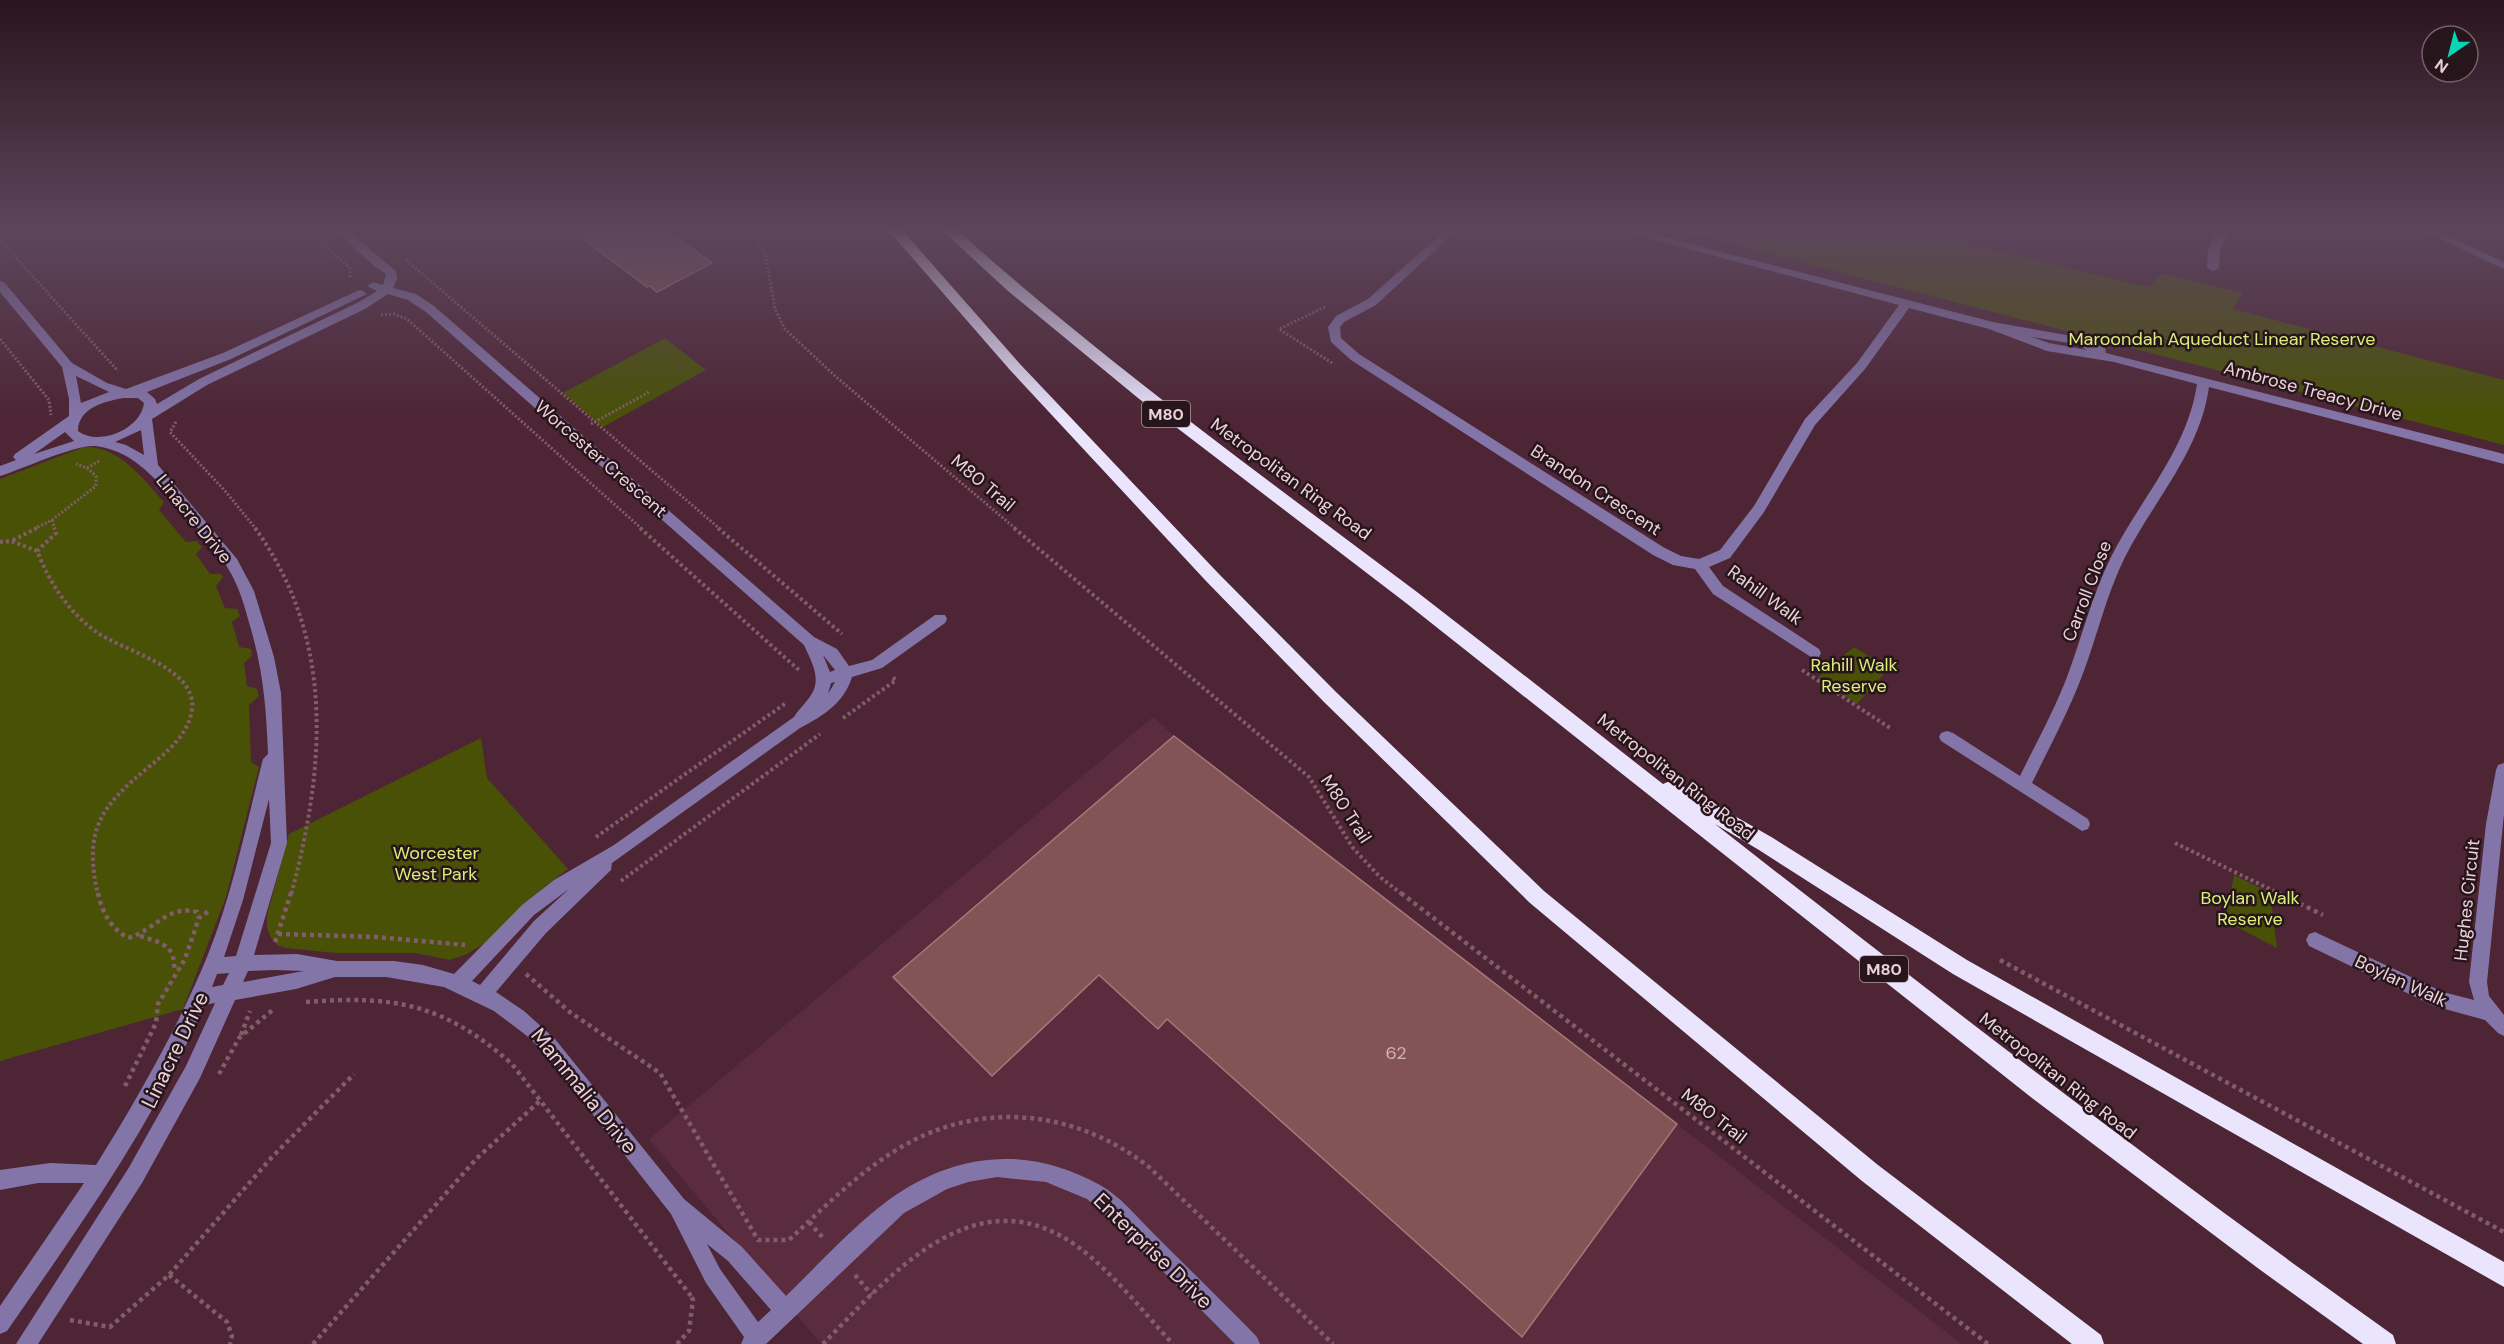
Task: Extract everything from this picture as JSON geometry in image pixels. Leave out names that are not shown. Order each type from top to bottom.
[{"type":"highway","points":[[951,294],[1008,359],[1265,633],[1530,890],[1584,938],[1781,1101],[2092,1344]]},
{"type":"highway","name":"Metropolitan Ring Road","points":[[1020,294],[1149,400],[1393,583],[2061,1108],[2177,1196],[2384,1344]]},
{"type":"highway","points":[[1612,755],[1766,844],[1960,967],[2504,1275]]},
{"type":"street","points":[[7,294],[68,366],[103,386],[141,394],[152,402],[148,417]]},
{"type":"street","points":[[0,470],[48,439],[91,403],[128,393],[227,357],[365,294]]},
{"type":"street","points":[[0,470],[58,450],[119,436],[187,390],[361,306],[373,294]]},
{"type":"street","name":"Worcester Crescent","points":[[403,294],[421,302],[809,641],[833,653],[841,663],[843,675]]},
{"type":"street","name":"Brandon Crescent","points":[[1381,294],[1372,302],[1340,319],[1334,327],[1338,344],[1658,551],[1678,561],[1699,564]]},
{"type":"street","name":"Ambrose Treacy Drive","points":[[1867,294],[1993,326],[2047,347],[2114,358],[2504,459]]},
{"type":"street","points":[[1699,564],[1718,559],[1735,543],[1759,509],[1810,422],[1861,366],[1906,304]]},
{"type":"street","points":[[68,366],[75,399],[74,418],[70,427],[75,438],[95,442]]},
{"type":"street","name":"Carroll Close","points":[[2023,786],[2074,680],[2117,560],[2180,452],[2200,410],[2204,396],[2204,381]]},
{"type":"street","name":"Linacre Drive","points":[[148,417],[152,466]]},
{"type":"street","name":"Linacre Drive","points":[[26,1344],[135,1176],[194,1072],[242,964],[279,843],[273,693],[267,657],[247,591],[232,563],[210,534],[152,466],[121,448],[95,442]]},
{"type":"street","name":"Rahill Walk","points":[[1699,564],[1718,590],[1814,653]]},
{"type":"street","points":[[795,724],[814,704],[822,691],[825,680],[877,664],[940,619]]},
{"type":"street","name":"Worcester Crescent","points":[[809,641],[823,668],[825,680]]},
{"type":"street","points":[[458,983],[528,910],[560,885],[620,850],[795,724],[832,702],[841,690],[843,675]]},
{"type":"street","points":[[1947,736],[2082,824]]},
{"type":"street","name":"Linacre Drive","points":[[0,1324],[101,1175],[163,1066],[197,998],[235,900],[275,745]]},
{"type":"street","name":"Hughes Circuit","points":[[2504,770],[2494,824],[2478,982],[2483,1001],[2490,1013],[2504,1027]]},
{"type":"street","points":[[483,994],[540,927],[620,850]]},
{"type":"street","name":"Boylan Walk","points":[[2315,940],[2440,1000],[2490,1013]]},
{"type":"street","name":"Mammalia Drive","points":[[210,967],[299,962],[337,969],[403,970],[458,983],[507,1006],[543,1038],[677,1206],[735,1254],[785,1310]]},
{"type":"street","name":"Mammalia Drive","points":[[197,998],[296,981],[337,969]]},
{"type":"street","name":"Enterprise Drive","points":[[754,1341],[874,1225],[917,1193],[968,1172],[997,1167],[1046,1172],[1094,1192],[1122,1216],[1250,1344]]},
{"type":"street","points":[[0,1180],[43,1172],[74,1171],[101,1175]]},
{"type":"street","name":"Mammalia Drive","points":[[677,1206],[712,1276],[754,1341]]},
{"type":"path","points":[[48,294],[118,372]]},
{"type":"path","points":[[443,294],[844,636]]},
{"type":"path","name":"M80 Trail","points":[[771,294],[774,309],[785,329],[835,376],[1309,777],[1353,848],[1380,877],[1988,1344]]},
{"type":"path","points":[[374,317],[394,314],[407,319],[805,677]]},
{"type":"path","points":[[572,434],[649,392]]},
{"type":"path","points":[[0,542],[11,541],[52,520],[56,533],[37,551]]},
{"type":"path","points":[[11,541],[37,551],[53,584],[71,610],[104,637],[153,660],[174,674],[193,699],[191,719],[186,729],[165,752],[116,794],[105,807],[95,832],[94,861],[101,907],[106,917],[123,936],[128,938],[139,935],[176,910],[186,909],[197,912],[199,918],[185,959],[158,1004],[156,1023],[122,1092]]},
{"type":"path","points":[[835,723],[896,680],[877,664]]},
{"type":"path","points":[[1798,667],[1890,728]]},
{"type":"path","points":[[588,843],[791,699]]},
{"type":"path","points":[[619,882],[826,730]]},
{"type":"path","points":[[2175,843],[2323,915]]},
{"type":"path","points":[[278,934],[292,891]]},
{"type":"path","points":[[139,935],[164,944],[172,951],[176,962],[173,976]]},
{"type":"path","points":[[1989,954],[2504,1232]]},
{"type":"path","points":[[526,974],[534,965]]},
{"type":"path","points":[[294,1004],[367,998],[397,1001],[429,1009],[479,1034],[512,1064],[691,1296]]},
{"type":"path","points":[[218,1076],[239,1038],[275,1007],[285,1006]]},
{"type":"path","points":[[70,1320],[110,1327],[169,1275],[272,1156],[354,1074]]},
{"type":"path","points":[[313,1344],[477,1158],[541,1101]]},
{"type":"path","points":[[823,1344],[897,1270],[921,1250],[950,1233],[984,1222],[1011,1220],[1034,1224],[1060,1235],[1084,1254],[1173,1344]]},
{"type":"path","points":[[169,1275],[227,1322],[232,1336],[230,1344]]},
{"type":"path","points":[[65,1328],[76,1310]]},
{"type":"shaded area","points":[[1153,717],[1174,736],[1962,1344],[821,1344],[649,1139]]},
{"type":"green space","name":"Maroondah Aqueduct Linear Reserve","points":[[1923,294],[2243,294],[2233,309],[2504,380],[2504,445]]},
{"type":"green space","points":[[665,338],[706,370],[603,427],[563,393]]},
{"type":"green space","points":[[84,447],[109,452],[139,474],[164,502],[159,510],[186,542],[197,541],[202,547],[196,554],[210,574],[221,574],[223,577],[216,586],[225,608],[237,609],[240,616],[232,622],[239,647],[251,649],[252,656],[244,663],[247,686],[257,689],[259,696],[249,705],[251,762],[259,767],[226,897],[183,1009],[0,1061],[0,479]]},
{"type":"green space","name":"Rahill Walk Reserve","points":[[1854,647],[1889,668],[1857,704],[1818,677]]},
{"type":"green space","name":"Worcester West Park","points":[[481,738],[487,778],[568,869],[544,887],[485,943],[467,954],[450,960],[415,953],[335,953],[277,945],[267,928],[267,915],[289,834]]},
{"type":"green space","name":"Boylan Walk Reserve","points":[[2234,875],[2270,893],[2277,948],[2225,921]]},
{"type":"building","points":[[1174,736],[1677,1124],[1522,1337],[1167,1019],[1158,1029],[1099,975],[992,1076],[893,977]]}]
